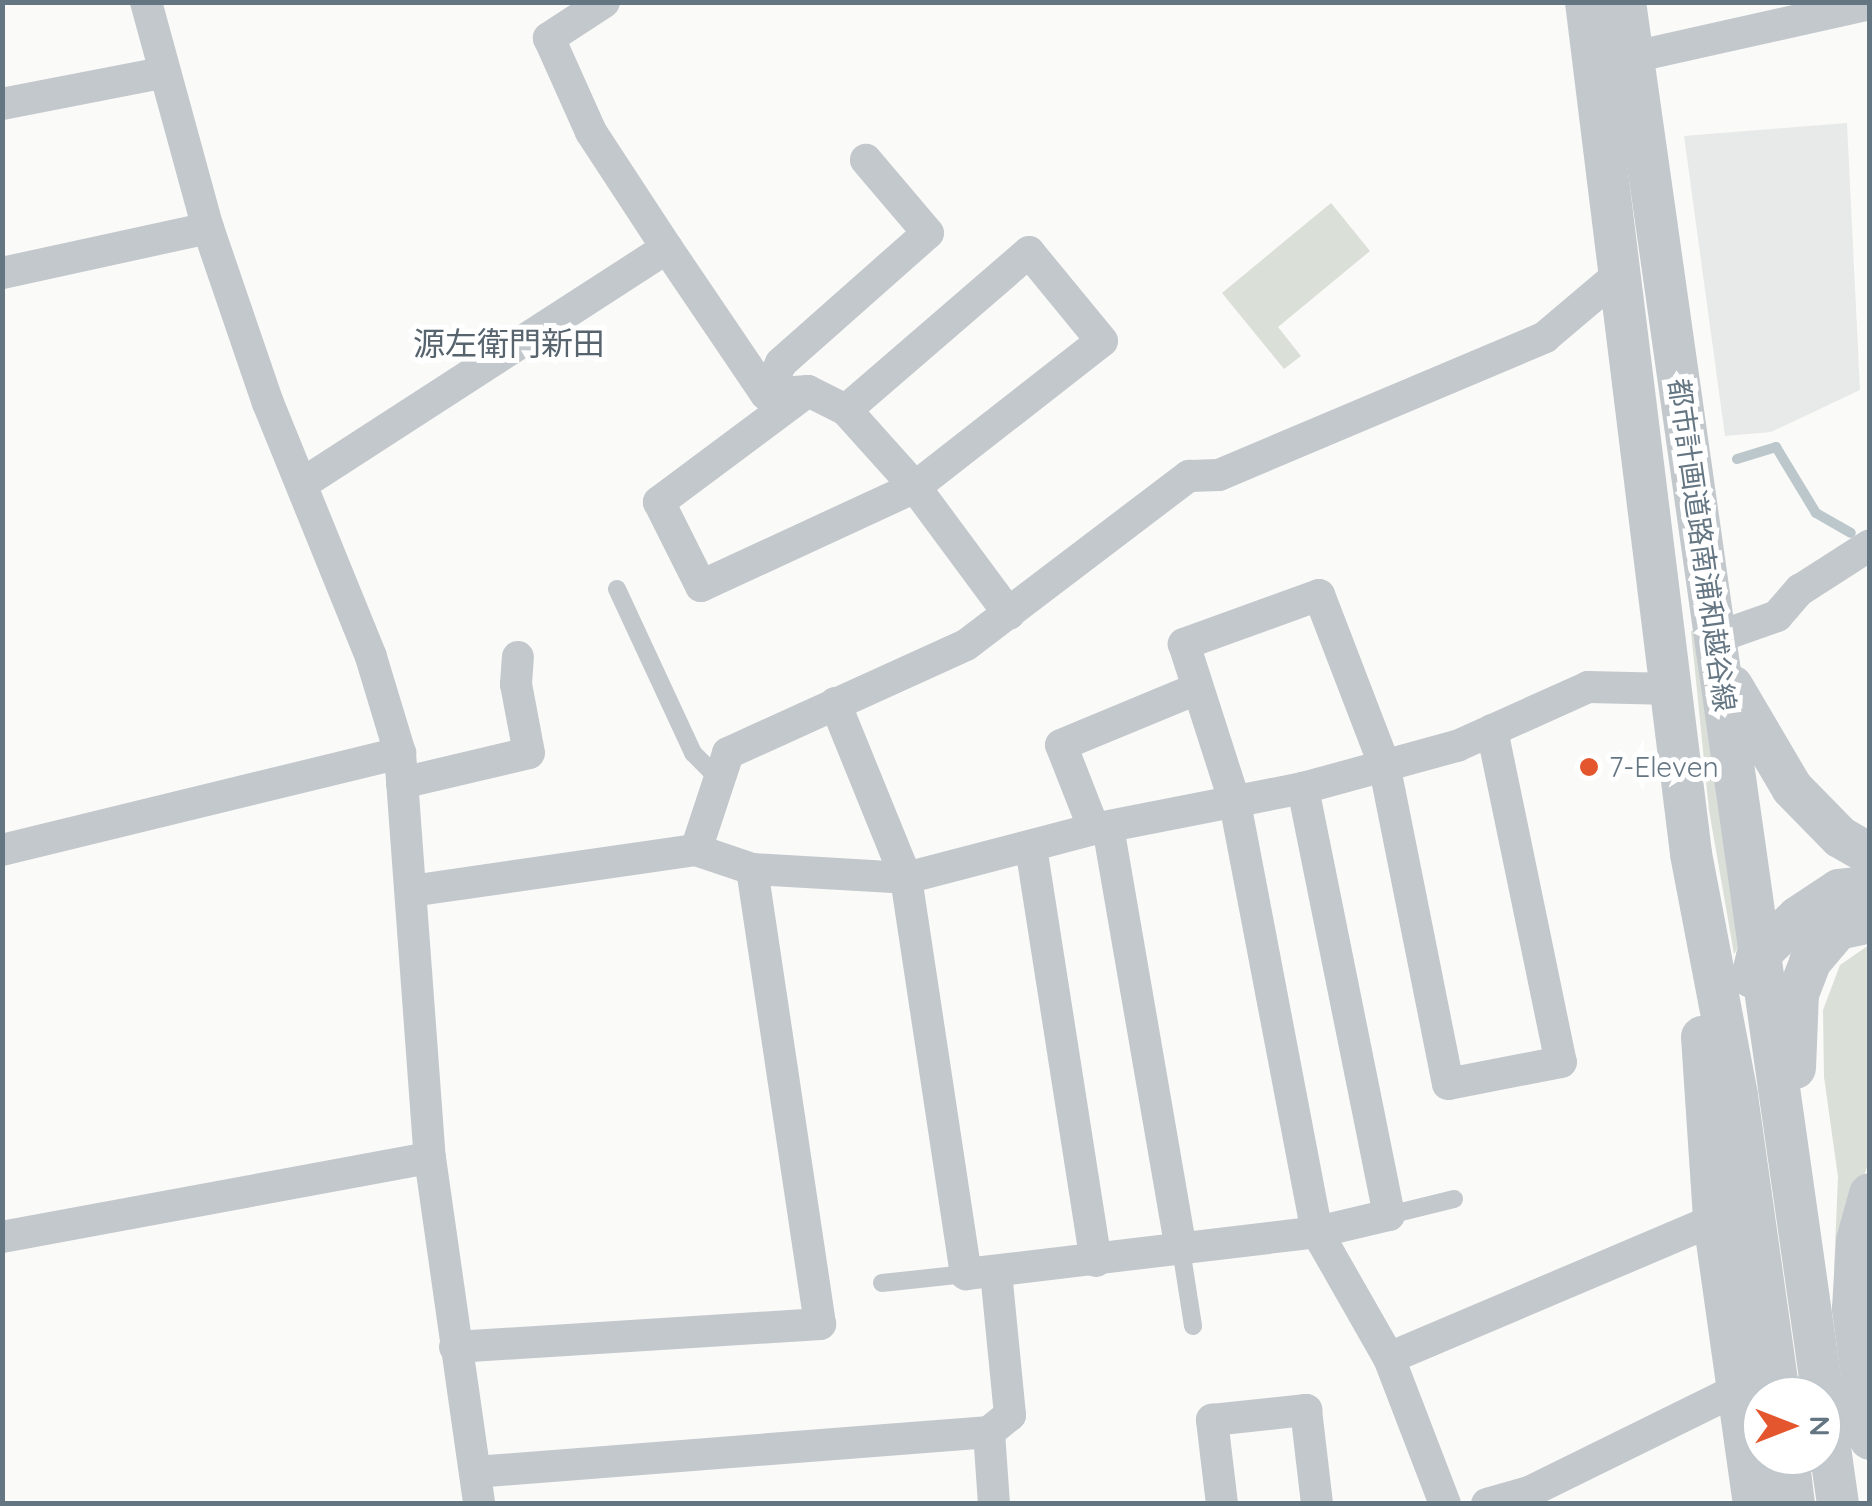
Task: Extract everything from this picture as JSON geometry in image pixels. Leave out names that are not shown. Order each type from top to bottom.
[{"type":"street","points":[[146,2],[162,73],[208,228],[268,403],[305,482],[401,768],[430,1158],[477,1488],[989,1432],[1010,1416],[906,878],[835,703]]},
{"type":"street","points":[[604,2],[549,38],[591,132],[766,394]]},
{"type":"street","name":"都市計画道路南浦和越谷線","points":[[1586,2],[1691,854],[1737,1096],[1764,1376]]},
{"type":"street","name":"都市計画道路南浦和越谷線","points":[[1625,2],[1793,1208],[1820,1376]]},
{"type":"street","points":[[1633,57],[1870,4]]},
{"type":"street","points":[[2,104],[162,73]]},
{"type":"street","points":[[766,394],[781,363],[928,233],[866,160]]},
{"type":"street","points":[[2,273],[208,228]]},
{"type":"street","points":[[305,482],[668,248]]},
{"type":"street","points":[[808,391],[659,502],[700,586],[915,487],[1102,341],[1029,252],[846,410]]},
{"type":"street","points":[[696,850],[717,776],[728,753],[966,645],[1190,476],[1219,475],[1545,337],[1622,272]]},
{"type":"street","points":[[766,394],[808,391],[846,410],[915,487],[1010,614]]},
{"type":"street","points":[[1870,545],[1800,590],[1777,616],[1716,649],[1792,788],[1840,836],[1870,854]]},
{"type":"street","points":[[1445,1504],[1389,1358],[1317,1232],[1235,803],[1194,690],[1184,644],[1319,595],[1384,764],[1448,1084],[1562,1062],[1492,730]]},
{"type":"street","points":[[2,850],[401,768],[528,754],[518,657]]},
{"type":"street","points":[[412,891],[696,850],[752,869],[906,878],[1101,828],[1303,788],[1492,730],[1588,687],[1673,689]]},
{"type":"street","points":[[1181,1249],[1101,828],[1061,745],[1194,690]]},
{"type":"street","points":[[981,1274],[1317,1232],[1389,1214],[1303,788]]},
{"type":"street","points":[[1031,848],[1096,1260]]},
{"type":"street","points":[[1691,854],[1714,1220],[1761,1376]]},
{"type":"street","points":[[455,1347],[820,1324],[752,869]]},
{"type":"street","points":[[1737,1096],[1745,1006],[1758,958],[1818,902],[1839,890],[1870,886]]},
{"type":"street","points":[[1793,1208],[1798,994],[1829,935],[1870,922]]},
{"type":"street","points":[[2,1237],[430,1158]]},
{"type":"street","points":[[1870,1194],[1857,1240],[1852,1309],[1870,1439]]},
{"type":"street","points":[[1389,1358],[1714,1220]]},
{"type":"street","points":[[1487,1504],[1529,1492],[1742,1398]]},
{"type":"street","points":[[1222,1504],[1212,1420],[1306,1410],[1317,1504]]},
{"type":"street","points":[[989,1432],[994,1504]]},
{"type":"street","points":[[1754,1504],[1757,1476]]},
{"type":"street","points":[[1790,1476],[1794,1504]]},
{"type":"street","name":"都市計画道路南浦和越谷線","points":[[1834,1476],[1838,1504]]},
{"type":"lane","points":[[617,588],[693,753],[717,776]]},
{"type":"lane","points":[[1389,1214],[1454,1199]]},
{"type":"lane","points":[[1181,1249],[1193,1326]]},
{"type":"lane","points":[[882,1283],[981,1274]]},
{"type":"shaded area","points":[[1847,123],[1860,390],[1771,432],[1725,436],[1684,136]]},
{"type":"shaded area","points":[[1331,203],[1370,251],[1278,327],[1301,356],[1284,369],[1222,293]]},
{"type":"shaded area","points":[[1696,630],[1745,937],[1734,954],[1709,810],[1691,631]]},
{"type":"shaded area","points":[[1869,945],[1869,1160],[1834,1272],[1838,1177],[1824,1077],[1823,1010],[1840,965]]},
{"type":"waterway","points":[[1737,459],[1776,447],[1816,513],[1851,533]]},
{"type":"place","name":"7-Eleven","points":[[1589,767]]},
{"type":"district","name":"源左衛門新田","points":[[509,343]]}]
